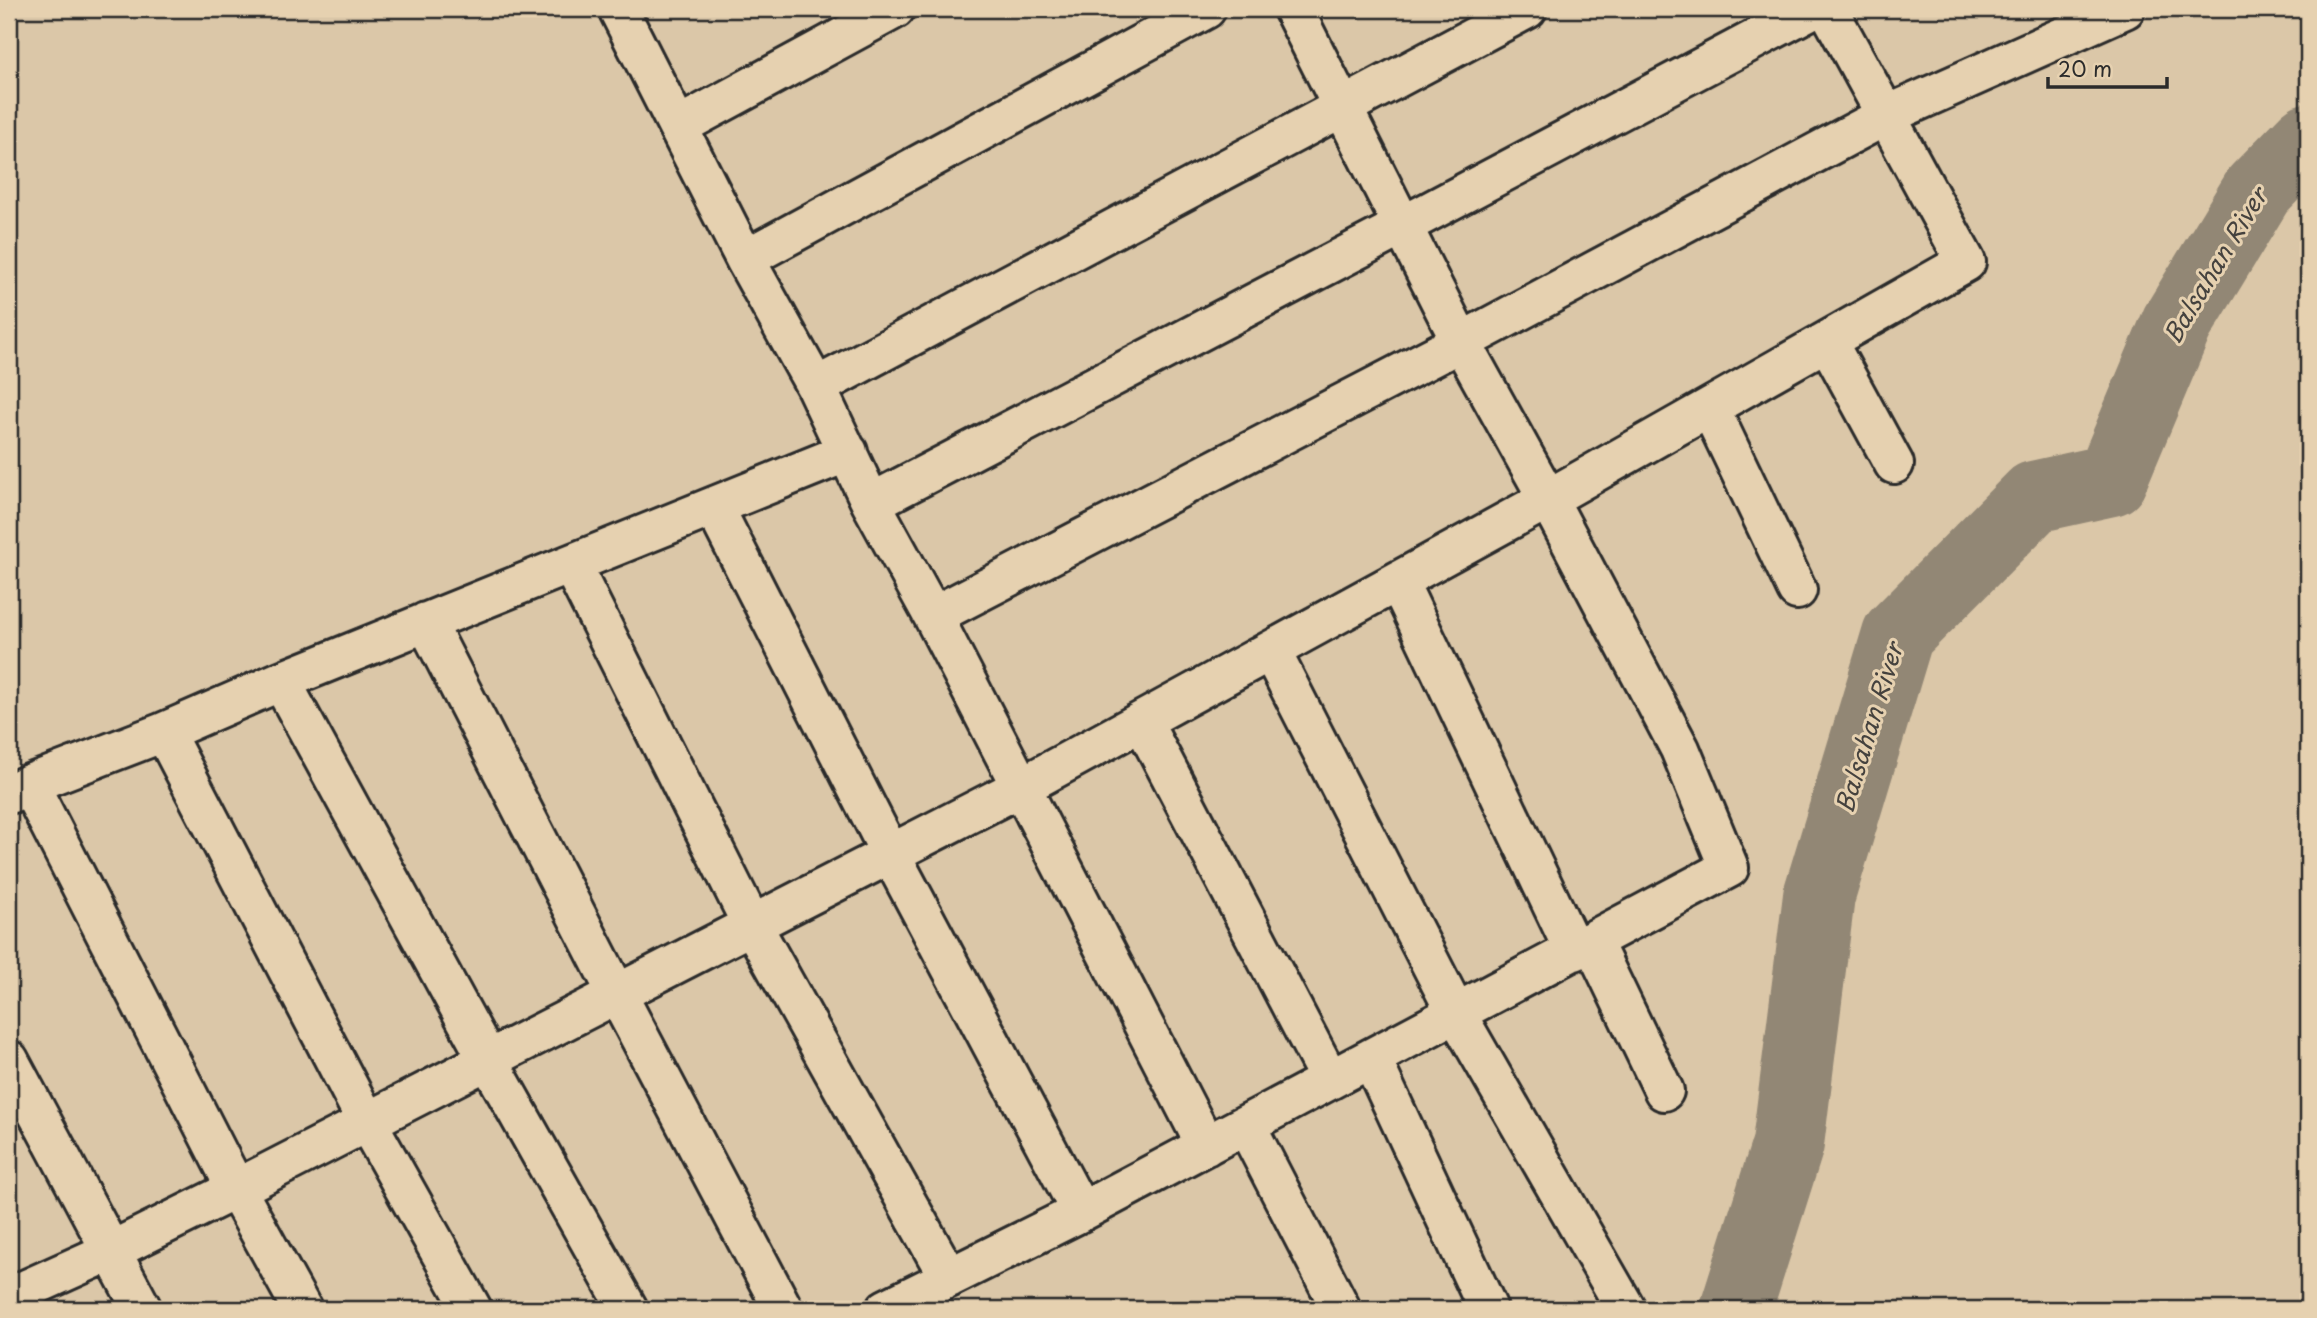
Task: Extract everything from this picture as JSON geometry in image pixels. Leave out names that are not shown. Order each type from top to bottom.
[{"type":"street","points":[[679,126],[895,9]]},
{"type":"street","points":[[745,259],[1206,9]]},
{"type":"street","points":[[886,1309],[1081,1212],[1729,868],[1680,749],[1548,499],[1461,342],[1293,9]]},
{"type":"street","points":[[816,387],[1527,9]]},
{"type":"street","points":[[871,503],[1812,9]]},
{"type":"street","points":[[9,1297],[111,1251],[236,1189],[1021,787],[1548,499],[1966,262],[1828,9]]},
{"type":"street","points":[[933,616],[1461,342],[1886,115],[2125,9]]},
{"type":"street","points":[[625,11],[745,259],[816,387],[871,503],[933,616],[1206,1146]]},
{"type":"street","points":[[1827,341],[1894,464]]},
{"type":"street","points":[[1710,408],[1797,590]]},
{"type":"street","points":[[302,1309],[19,789],[848,452]]},
{"type":"street","points":[[714,507],[891,855],[1081,1212]]},
{"type":"street","points":[[571,564],[752,925],[949,1278]]},
{"type":"street","points":[[1398,581],[1583,946],[1664,1091]]},
{"type":"street","points":[[426,622],[617,995],[783,1309]]},
{"type":"street","points":[[1271,651],[1456,1013],[1626,1309]]},
{"type":"street","points":[[281,681],[488,1060],[628,1309]]},
{"type":"street","points":[[1142,721],[1331,1080]]},
{"type":"street","points":[[164,732],[367,1122],[472,1309]]},
{"type":"street","points":[[1371,1058],[1488,1309]]},
{"type":"street","points":[[9,1060],[142,1309]]},
{"type":"street","points":[[1246,1125],[1341,1309]]},
{"type":"waterway","name":"Balsahan River","points":[[1736,1309],[1788,1144],[1819,896],[1898,634],[2034,497],[2111,480],[2177,323],[2258,190],[2308,139]]}]
